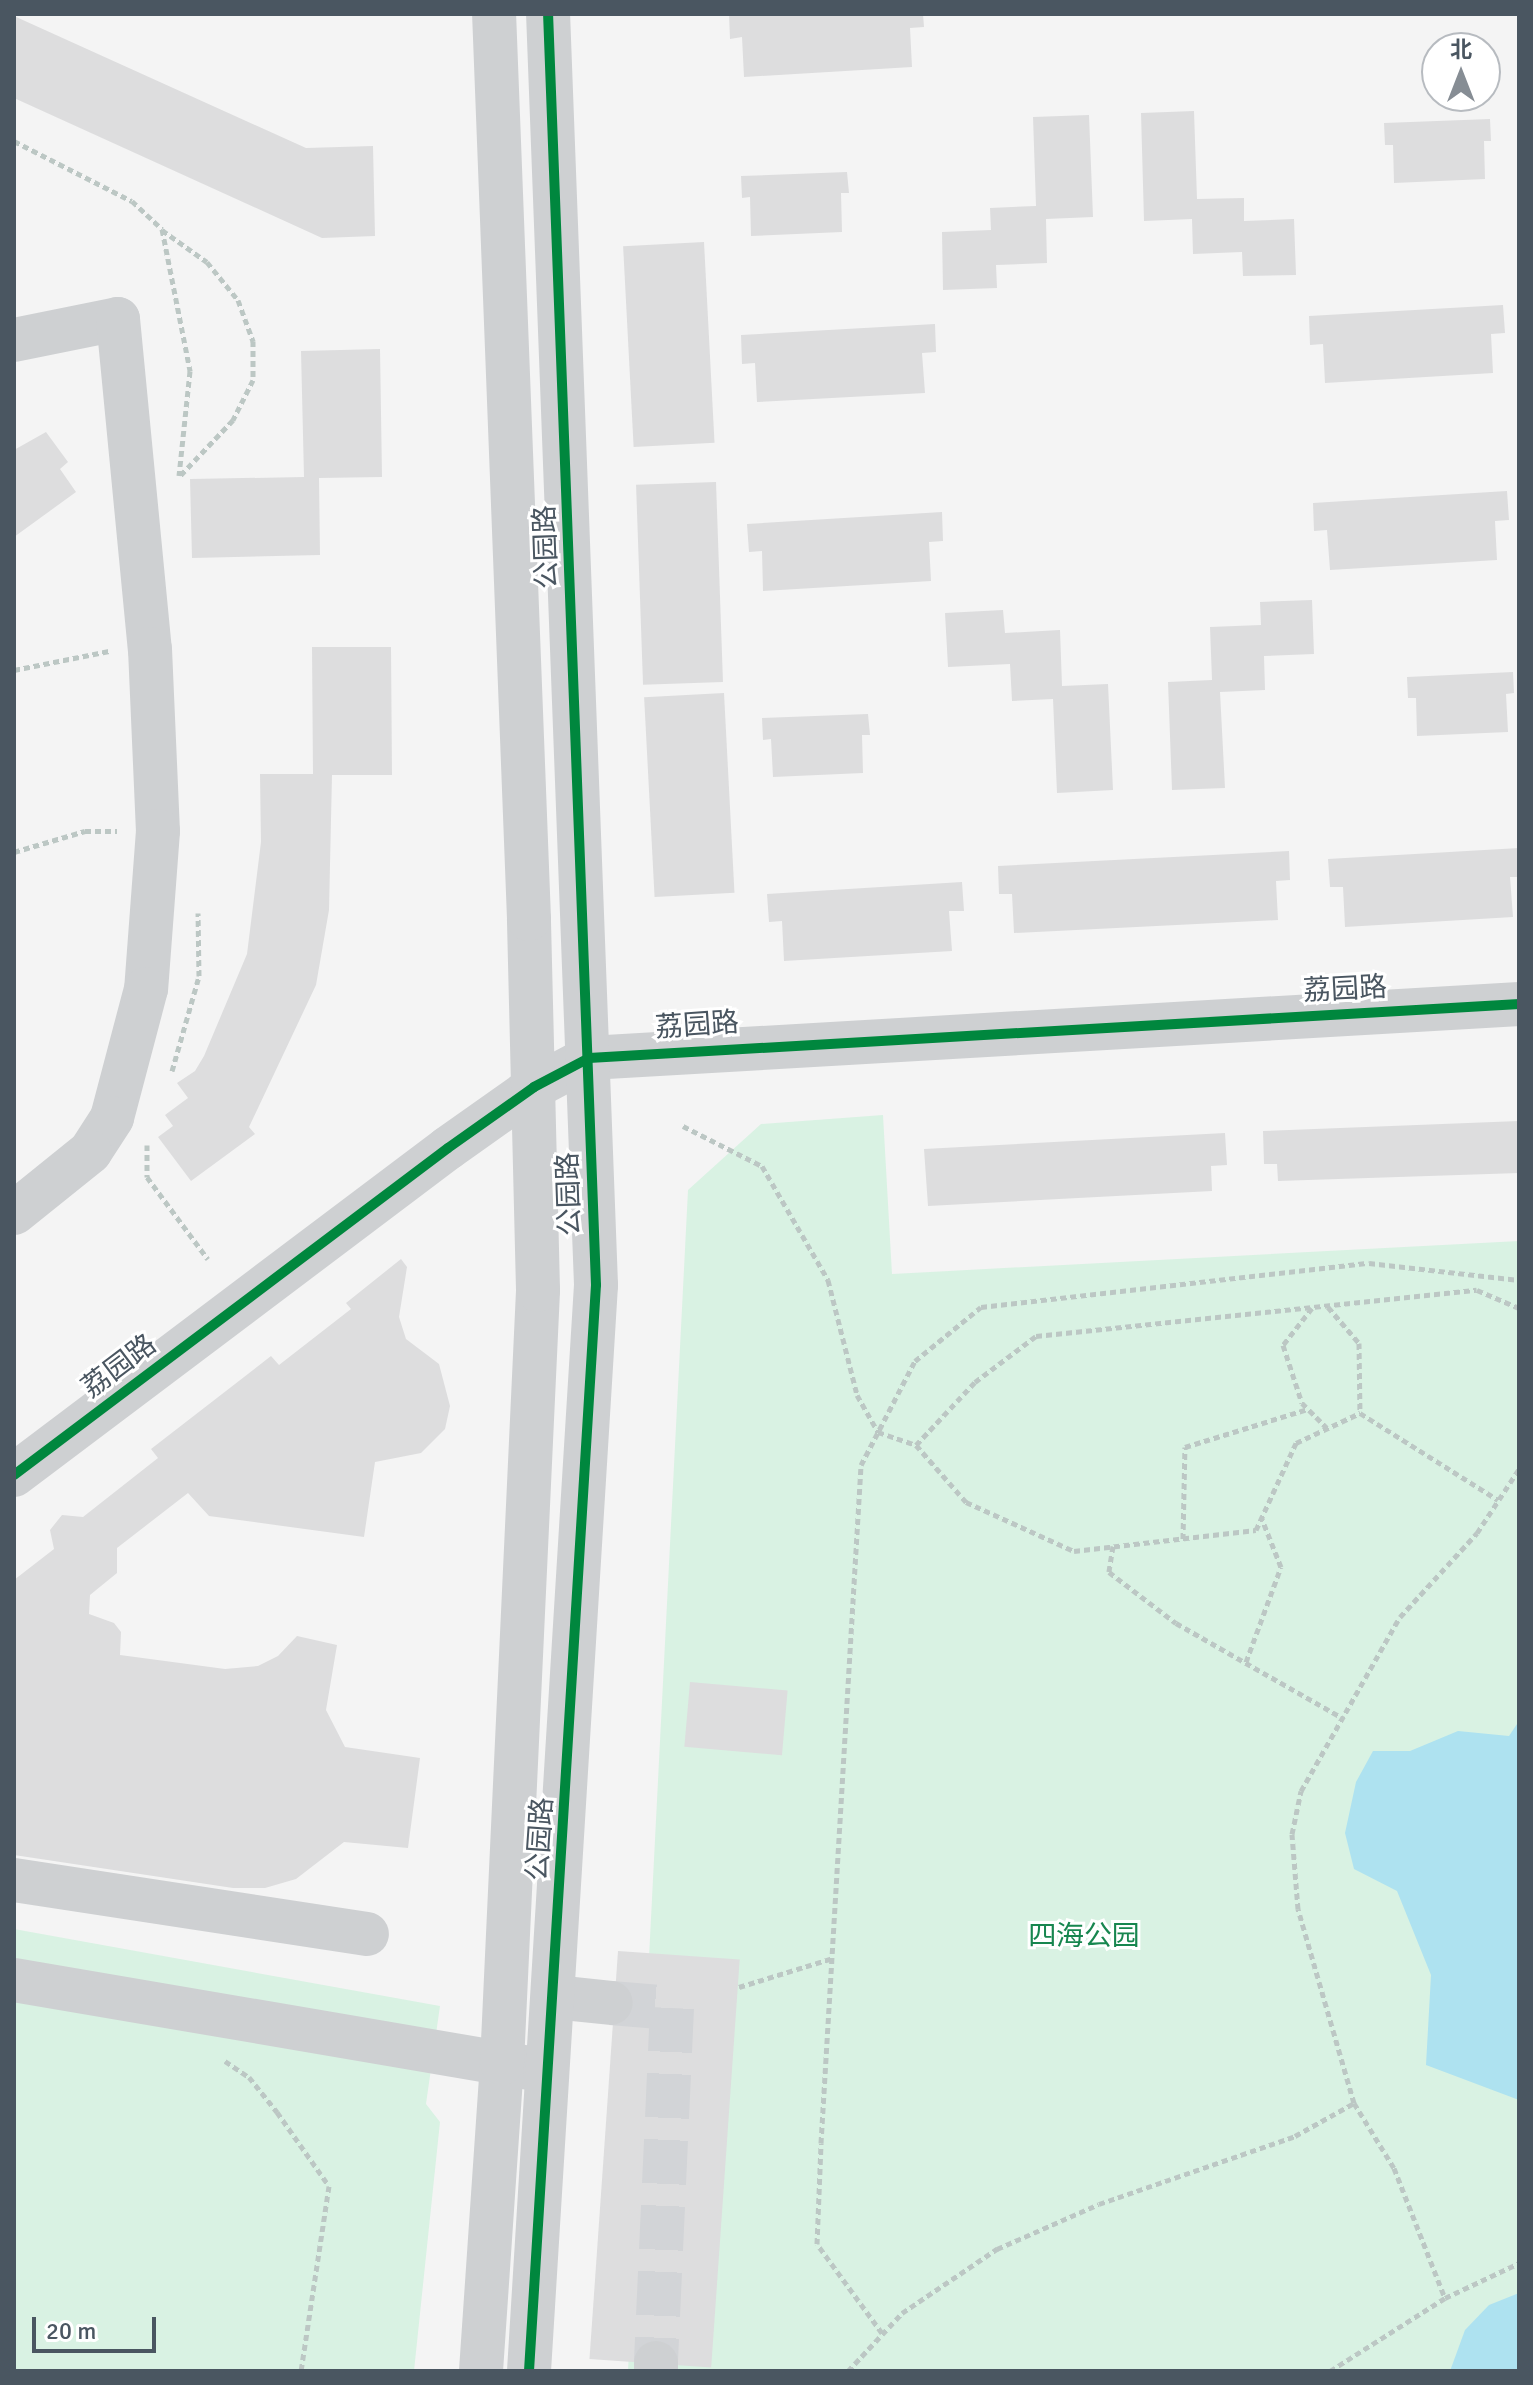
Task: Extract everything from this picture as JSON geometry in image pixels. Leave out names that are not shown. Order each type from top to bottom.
[{"type":"street","name":"公园路","points":[[481,2371],[502,2063],[535,1390],[534,1087],[494,14]]},
{"type":"street","name":"公园路","points":[[529,2371],[592,1395],[596,1285],[548,14]]},
{"type":"street","points":[[14,340],[118,319],[150,649],[158,831],[146,989],[112,1118],[90,1152],[14,1213]]},
{"type":"street","name":"荔园路","points":[[14,1475],[534,1087],[589,1058],[1519,1004]]},
{"type":"street","points":[[14,1880],[367,1934]]},
{"type":"street","points":[[14,1980],[548,2070]]},
{"type":"street","points":[[554,1997],[611,2003]]},
{"type":"path","points":[[162,229],[207,262],[238,300],[253,341],[253,380],[233,420],[179,477]]},
{"type":"path","points":[[14,670],[99,651],[150,649]]},
{"type":"path","points":[[14,852],[85,831],[158,831]]},
{"type":"path","points":[[683,1126],[762,1166],[828,1280],[857,1395],[878,1432],[916,1445],[966,1502],[1074,1551],[1256,1530],[1296,1443],[1360,1413]]},
{"type":"path","points":[[882,2333],[817,2244],[861,1465],[915,1361],[981,1307],[1369,1263],[1519,1280]]},
{"type":"path","points":[[916,1445],[975,1382],[1036,1336],[1477,1290],[1519,1308]]},
{"type":"path","points":[[1328,1306],[1359,1343],[1360,1413]]},
{"type":"path","points":[[1312,1307],[1283,1345],[1308,1409],[1327,1428]]},
{"type":"path","points":[[1183,1539],[1185,1447],[1308,1409]]},
{"type":"path","points":[[1360,1413],[1498,1500]]},
{"type":"path","points":[[1445,2298],[1394,2168],[1354,2103],[1298,1909],[1292,1834],[1301,1791],[1400,1617],[1477,1533],[1519,1469]]},
{"type":"path","points":[[1246,1662],[1281,1567],[1262,1518]]},
{"type":"path","points":[[1113,1546],[1109,1572],[1176,1623],[1344,1719]]},
{"type":"path","points":[[739,1987],[833,1958]]},
{"type":"path","points":[[218,2056],[249,2077],[329,2186],[301,2371]]},
{"type":"path","points":[[848,2371],[902,2313],[997,2249],[1099,2204],[1295,2136],[1354,2103]]},
{"type":"path","points":[[1330,2371],[1445,2298],[1519,2263]]},
{"type":"green space","name":"四海公园","points":[[883,1115],[892,1274],[1519,1241],[1519,2371],[628,2371],[688,1190],[761,1124]]},
{"type":"green space","points":[[14,1929],[440,2006],[426,2104],[440,2122],[414,2371],[14,2371]]},
{"type":"water","points":[[1519,1721],[1519,2100],[1426,2065],[1431,1975],[1397,1891],[1354,1869],[1345,1833],[1356,1782],[1373,1751],[1410,1751],[1458,1731],[1509,1736]]},
{"type":"water","points":[[1519,2293],[1519,2371],[1450,2371],[1465,2330],[1489,2305]]},
{"type":"building","points":[[729,14],[923,14],[924,27],[910,28],[912,67],[744,77],[742,37],[730,39]]},
{"type":"building","points":[[14,16],[306,148],[373,146],[375,236],[322,238],[14,98]]},
{"type":"building","points":[[1194,111],[1197,199],[1244,198],[1244,221],[1294,219],[1296,275],[1243,276],[1242,252],[1193,254],[1192,219],[1144,221],[1141,113]]},
{"type":"building","points":[[1089,115],[1093,217],[1046,219],[1047,263],[996,265],[997,288],[943,290],[942,232],[991,230],[990,208],[1036,206],[1033,117]]},
{"type":"building","points":[[1490,119],[1491,141],[1484,141],[1485,179],[1394,183],[1393,145],[1385,145],[1384,123]]},
{"type":"building","points":[[847,172],[849,193],[841,193],[842,232],[751,236],[750,197],[742,198],[741,176]]},
{"type":"building","points":[[704,242],[715,443],[634,447],[623,246]]},
{"type":"building","points":[[1503,305],[1505,333],[1491,334],[1493,373],[1325,383],[1323,344],[1310,345],[1309,316]]},
{"type":"building","points":[[935,324],[936,352],[922,353],[925,393],[757,402],[755,363],[742,364],[741,335]]},
{"type":"building","points":[[380,349],[382,477],[319,478],[320,555],[192,558],[190,479],[304,477],[301,351]]},
{"type":"building","points":[[46,432],[68,462],[60,469],[76,492],[14,537],[14,450]]},
{"type":"building","points":[[716,482],[723,682],[643,685],[636,485]]},
{"type":"building","points":[[1507,491],[1509,520],[1495,521],[1497,560],[1330,570],[1327,530],[1314,531],[1313,503]]},
{"type":"building","points":[[942,512],[943,541],[929,542],[931,581],[763,591],[762,551],[749,552],[747,524]]},
{"type":"building","points":[[1312,600],[1314,654],[1264,656],[1265,690],[1220,692],[1225,788],[1172,790],[1168,682],[1212,680],[1210,627],[1261,625],[1260,602]]},
{"type":"building","points":[[1003,610],[1005,633],[1060,630],[1062,686],[1108,684],[1113,790],[1057,793],[1053,699],[1012,701],[1010,664],[948,667],[945,613]]},
{"type":"building","points":[[312,647],[391,647],[392,775],[332,775],[329,910],[316,985],[249,1127],[255,1134],[191,1181],[158,1137],[173,1126],[165,1115],[188,1098],[177,1083],[195,1071],[204,1056],[247,954],[261,842],[260,774],[313,774]]},
{"type":"building","points":[[1513,672],[1514,693],[1506,694],[1508,732],[1417,736],[1416,698],[1408,698],[1407,677]]},
{"type":"building","points":[[724,693],[734,893],[655,897],[644,697]]},
{"type":"building","points":[[868,714],[870,735],[862,735],[863,773],[773,777],[771,739],[763,740],[762,718]]},
{"type":"building","points":[[1519,848],[1519,877],[1510,877],[1513,917],[1345,927],[1343,887],[1330,887],[1328,859]]},
{"type":"building","points":[[1289,851],[1290,880],[1276,881],[1278,920],[1014,933],[1012,894],[999,894],[998,866]]},
{"type":"building","points":[[962,882],[964,911],[949,911],[952,951],[784,961],[782,921],[769,922],[767,894]]},
{"type":"building","points":[[1519,1121],[1519,1173],[1278,1181],[1277,1164],[1264,1164],[1263,1131]]},
{"type":"building","points":[[1225,1133],[1227,1165],[1211,1166],[1212,1191],[928,1206],[924,1149]]},
{"type":"building","points":[[401,1259],[407,1267],[399,1317],[406,1339],[439,1364],[450,1406],[445,1429],[421,1453],[375,1462],[364,1537],[209,1516],[188,1493],[117,1548],[117,1573],[90,1595],[89,1614],[114,1623],[121,1632],[120,1655],[225,1669],[258,1666],[278,1656],[297,1636],[337,1645],[326,1710],[345,1747],[420,1758],[408,1848],[344,1842],[296,1879],[265,1888],[233,1888],[14,1855],[14,1580],[54,1549],[50,1530],[62,1515],[83,1517],[158,1458],[151,1449],[271,1356],[279,1365],[351,1309],[346,1303]]},
{"type":"building","points":[[690,1682],[788,1691],[782,1755],[684,1747]]},
{"type":"building","points":[[618,1951],[740,1960],[711,2368],[589,2359]]},
{"type":"tunnel","points":[[611,2003],[672,2008],[656,2363]]},
{"type":"cycle path","points":[[529,2371],[596,1285],[548,14]]},
{"type":"cycle path","points":[[14,1475],[448,1148],[534,1087],[589,1058],[1519,1004]]}]
